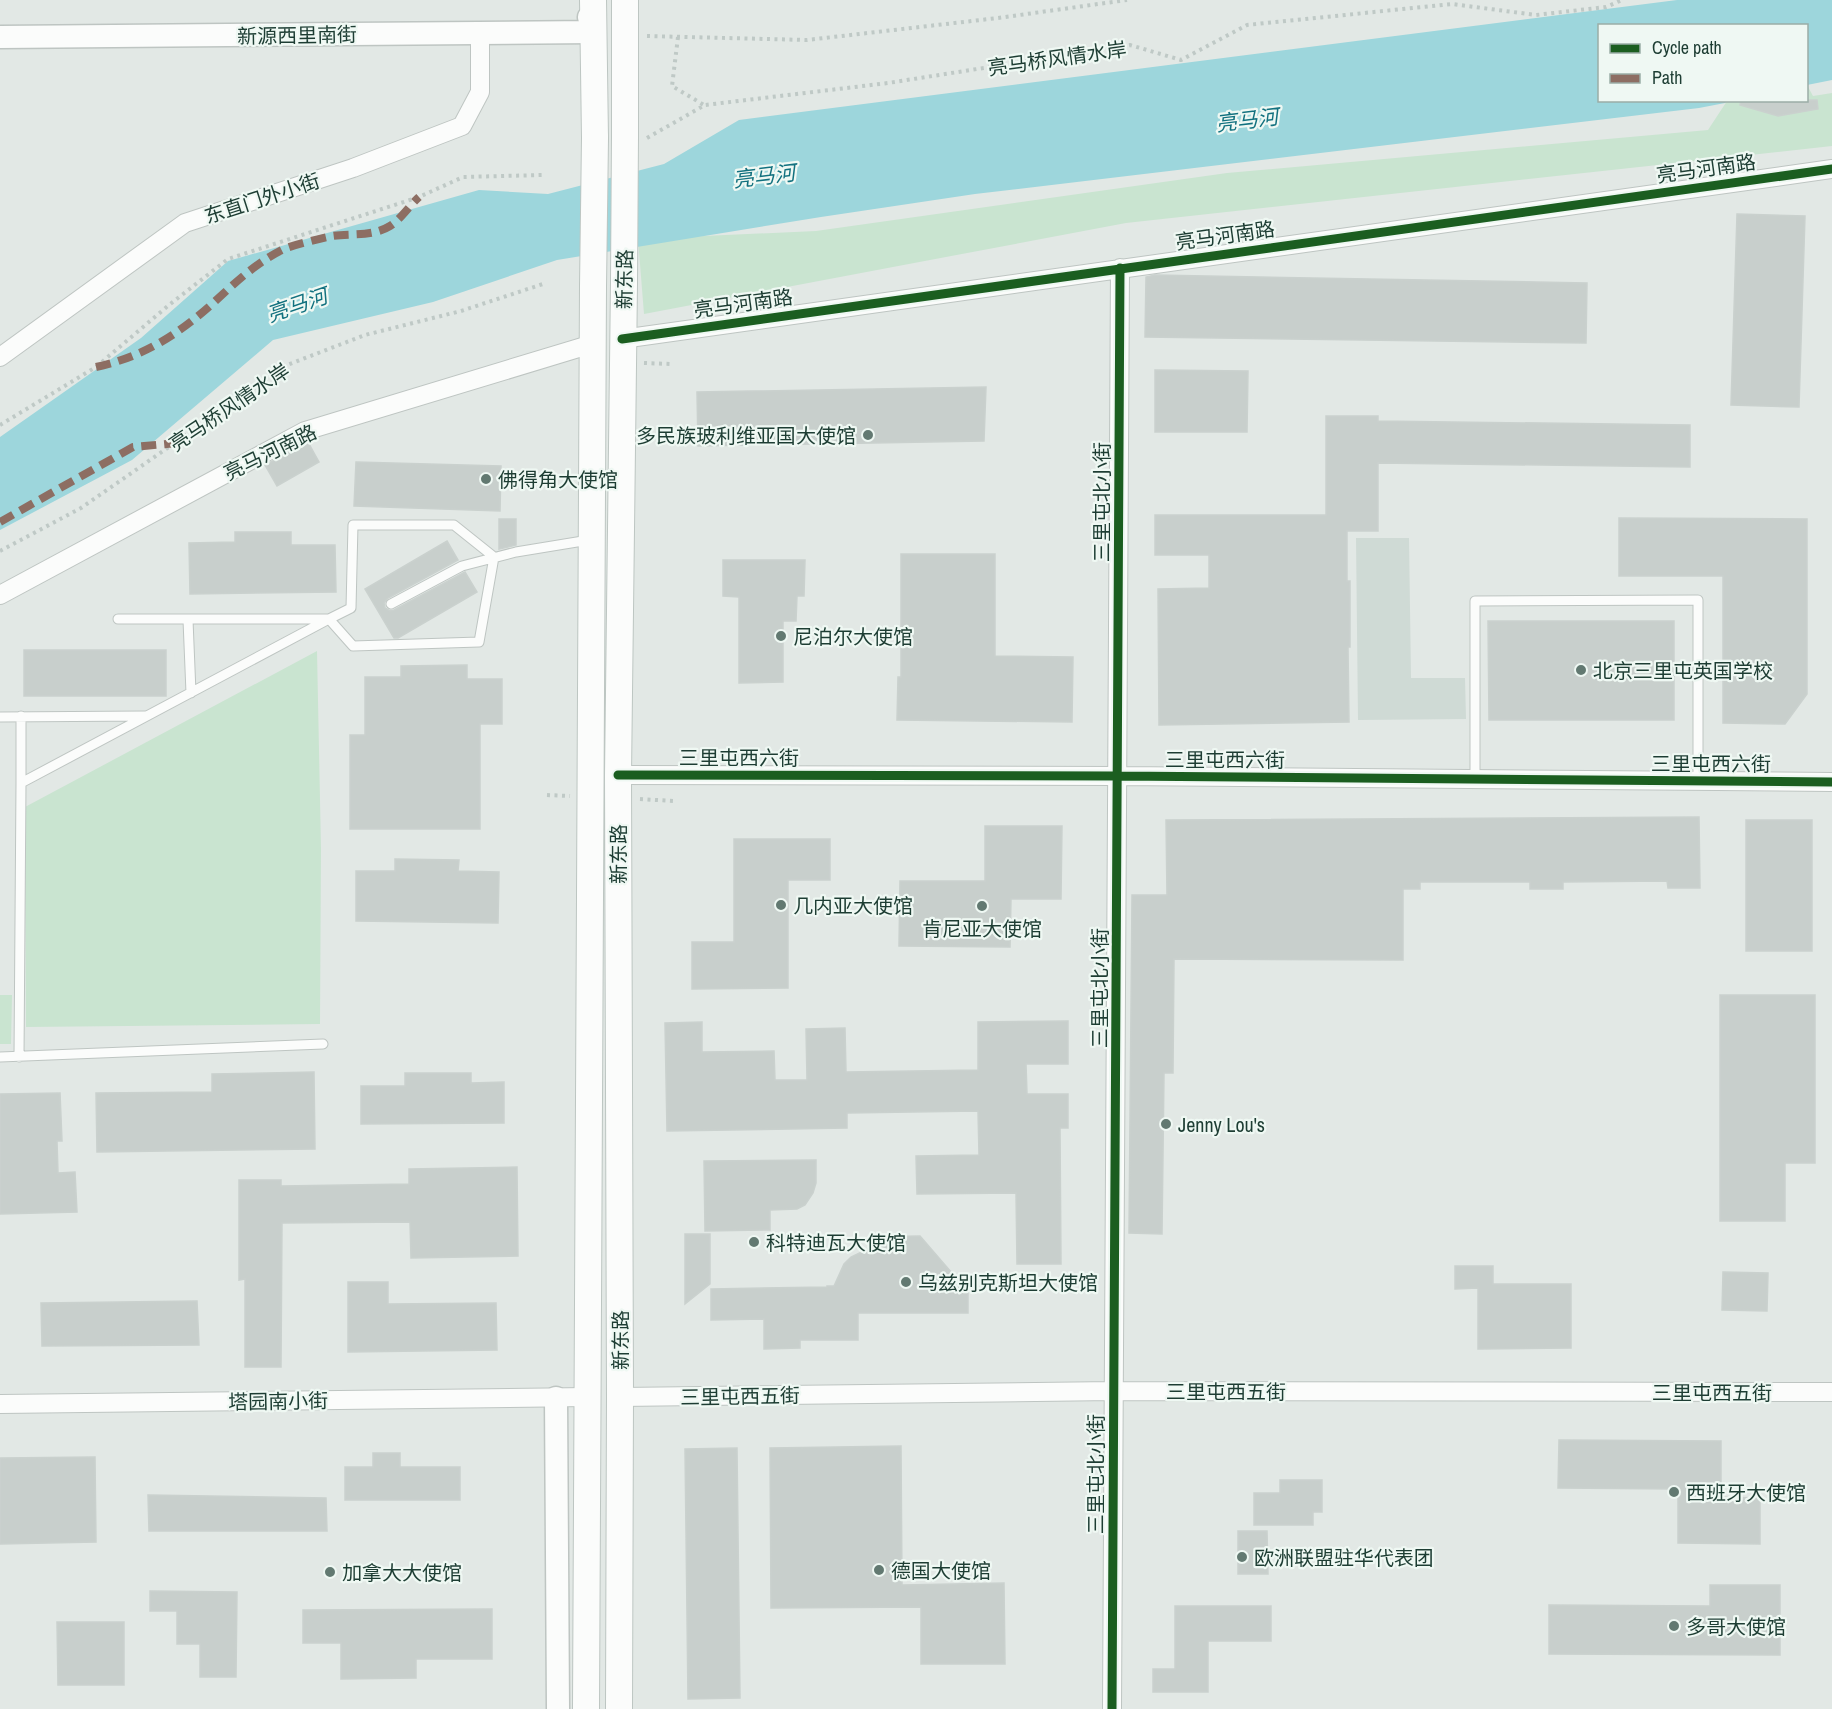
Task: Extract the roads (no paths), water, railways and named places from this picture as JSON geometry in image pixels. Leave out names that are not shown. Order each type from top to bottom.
[{"type":"main road","name":"新东路","points":[[586,1709],[592,344],[595,138],[593,0]]},
{"type":"main road","name":"新东路","points":[[619,1709],[618,775],[622,339],[635,138],[625,35],[625,0]]},
{"type":"street","points":[[583,0],[594,32]]},
{"type":"street","name":"新源西里南街","points":[[0,38],[594,32]]},
{"type":"street","name":"东直门外小街","points":[[0,357],[184,223],[353,168],[462,126],[480,92],[480,33]]},
{"type":"street","name":"亮马河南路","points":[[622,339],[1832,169]]},
{"type":"street","name":"三里屯北小街","points":[[1112,1709],[1120,268]]},
{"type":"street","name":"亮马河南路","points":[[0,595],[305,431],[592,344]]},
{"type":"street","name":"三里屯西六街","points":[[618,775],[1118,776],[1832,782]]},
{"type":"street","name":"三里屯西五街","points":[[620,1397],[1113,1391],[1832,1392]]},
{"type":"street","points":[[556,1398],[558,1709]]},
{"type":"street","name":"塔园南小街","points":[[0,1404],[587,1398]]},
{"type":"lane","points":[[21,783],[351,608],[353,525],[454,525],[494,557]]},
{"type":"lane","points":[[391,604],[462,566],[494,557],[591,539]]},
{"type":"lane","points":[[118,619],[329,619],[353,646],[479,642],[494,557]]},
{"type":"lane","points":[[1475,779],[1475,601],[1698,600],[1698,781]]},
{"type":"lane","points":[[188,620],[191,693]]},
{"type":"lane","points":[[18,1057],[21,716]]},
{"type":"lane","points":[[0,717],[147,716]]},
{"type":"lane","points":[[0,1057],[322,1044]]},
{"type":"water","name":"亮马河","points":[[1677,0],[1832,0],[1832,80],[1808,85],[1808,24],[1598,24],[1598,102],[1726,102],[1699,108],[975,194],[557,260],[433,302],[273,340],[132,460],[0,530],[0,437],[141,338],[228,261],[479,190],[548,194],[664,164],[739,120]]},
{"type":"place","name":"多民族玻利维亚国大使馆","points":[[868,435]]},
{"type":"place","name":"佛得角大使馆","points":[[486,479]]},
{"type":"place","name":"尼泊尔大使馆","points":[[781,636]]},
{"type":"place","name":"北京三里屯英国学校","points":[[1581,670]]},
{"type":"place","name":"几内亚大使馆","points":[[781,905]]},
{"type":"place","name":"肯尼亚大使馆","points":[[982,906]]},
{"type":"place","name":"Jenny Lou's","points":[[1166,1124]]},
{"type":"place","name":"科特迪瓦大使馆","points":[[754,1242]]},
{"type":"place","name":"乌兹别克斯坦大使馆","points":[[906,1282]]},
{"type":"place","name":"西班牙大使馆","points":[[1674,1492]]},
{"type":"place","name":"欧洲联盟驻华代表团","points":[[1242,1557]]},
{"type":"place","name":"德国大使馆","points":[[879,1570]]},
{"type":"place","name":"加拿大大使馆","points":[[330,1572]]},
{"type":"place","name":"多哥大使馆","points":[[1674,1626]]}]
